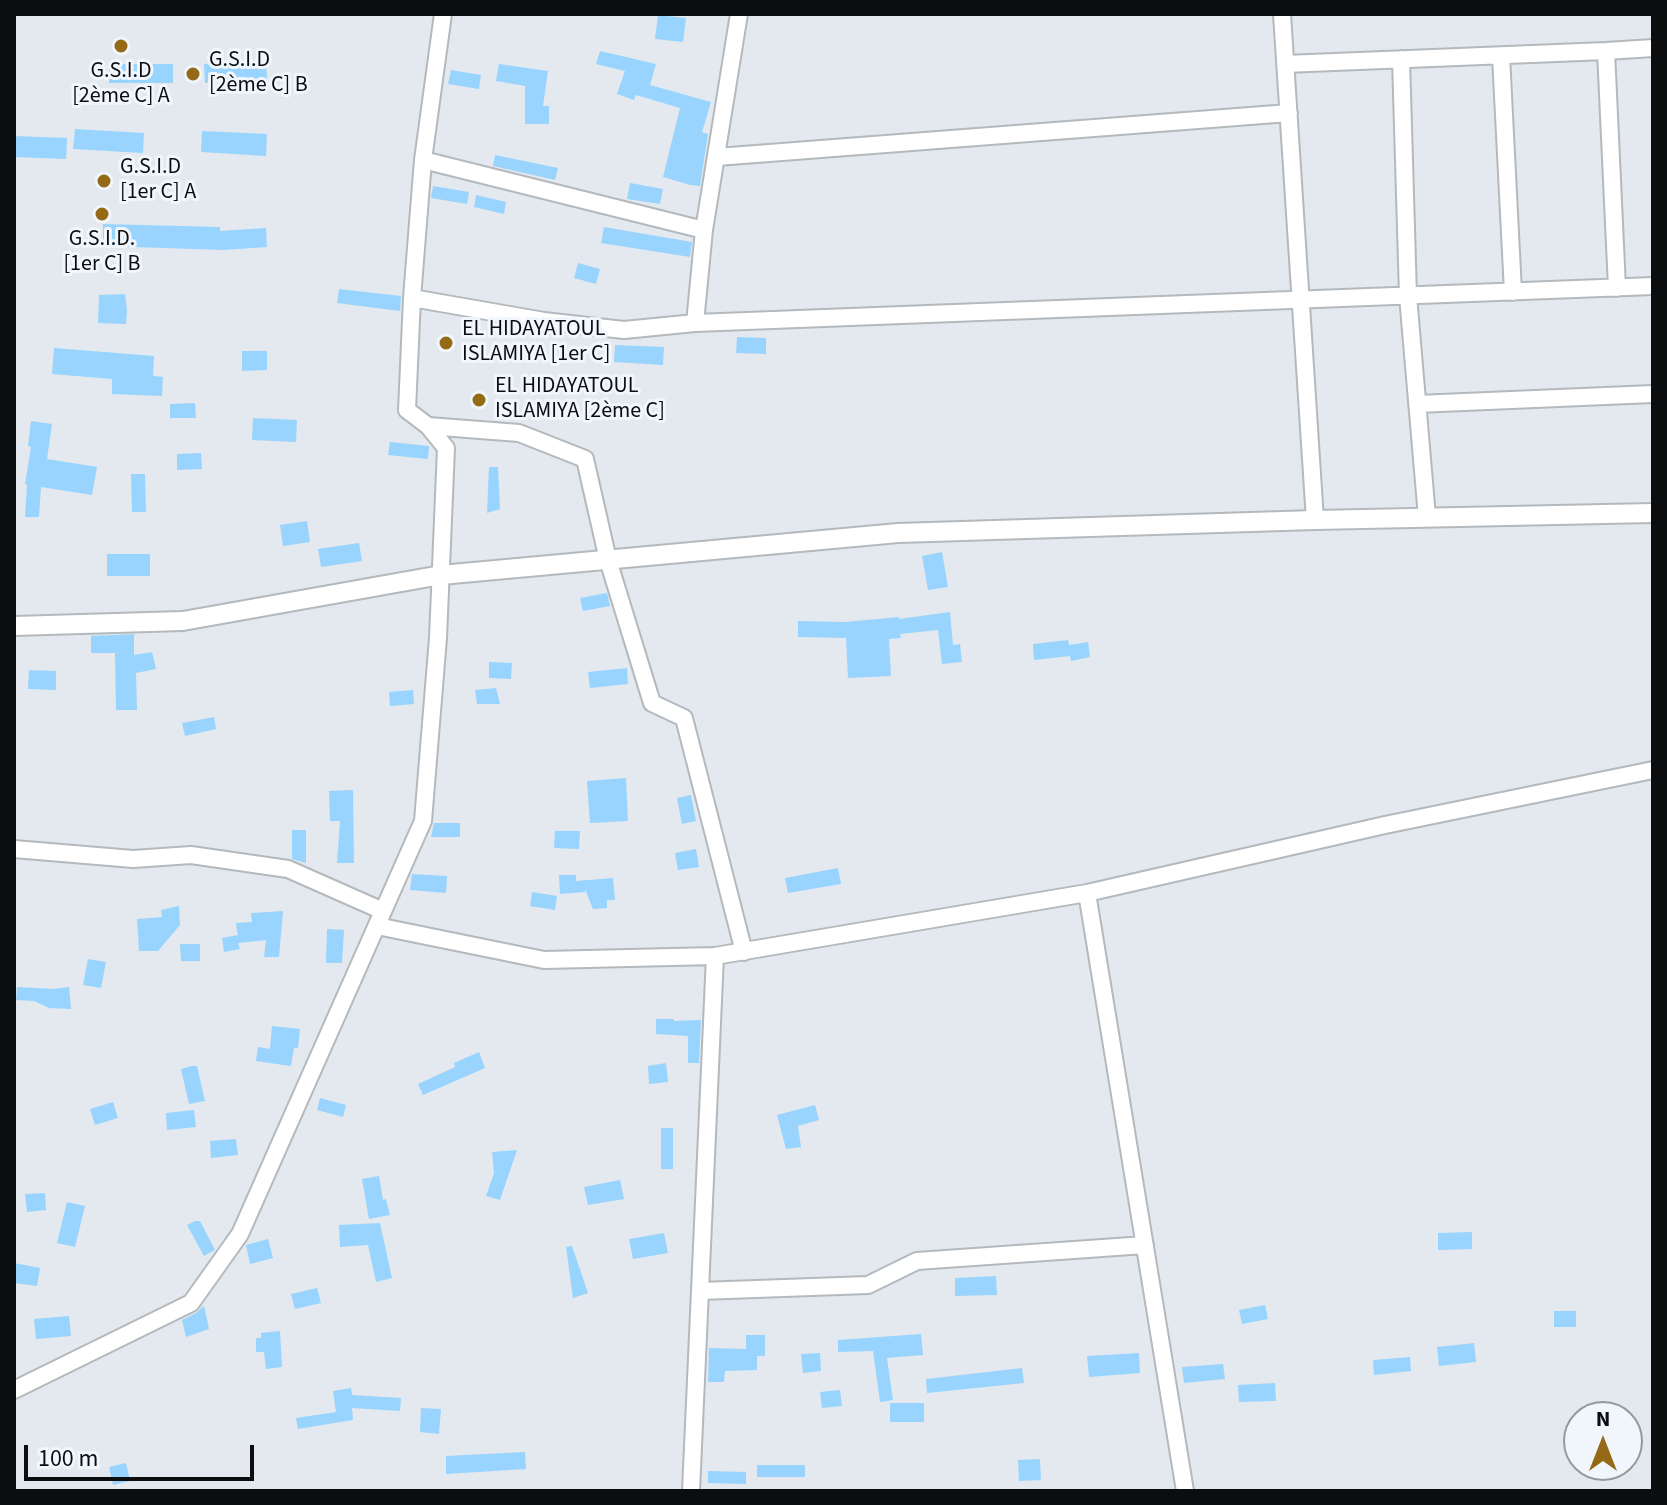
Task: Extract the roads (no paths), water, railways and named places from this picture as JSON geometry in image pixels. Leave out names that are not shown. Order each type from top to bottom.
[{"type":"street","points":[[14,1390],[191,1303],[240,1234],[423,821],[441,575],[446,448],[428,426],[407,410],[423,160],[443,14]]},
{"type":"street","points":[[695,323],[704,230],[739,14]]},
{"type":"street","points":[[1282,14],[1315,520]]},
{"type":"street","points":[[1285,64],[1653,48]]},
{"type":"street","points":[[1606,51],[1617,288]]},
{"type":"street","points":[[1501,56],[1513,292]]},
{"type":"street","points":[[1401,59],[1408,296],[1427,517]]},
{"type":"street","points":[[717,157],[1289,113]]},
{"type":"street","points":[[423,160],[704,230]]},
{"type":"street","points":[[412,298],[544,321],[624,330],[695,323],[1653,286]]},
{"type":"street","points":[[1417,404],[1653,394]]},
{"type":"street","points":[[428,426],[519,433],[585,459],[608,560],[652,703],[684,718],[744,952]]},
{"type":"street","points":[[14,626],[183,621],[441,575],[898,533],[1653,513]]},
{"type":"street","points":[[14,849],[133,859],[191,855],[288,869],[380,918],[544,960],[715,956],[1087,893],[1385,825],[1653,770]]},
{"type":"street","points":[[1087,893],[1185,1491]]},
{"type":"street","points":[[691,1491],[715,956]]},
{"type":"street","points":[[700,1291],[868,1285],[917,1261],[1145,1245]]},
{"type":"place","name":"G.S.I.D [2ème C] A","points":[[121,46]]},
{"type":"place","name":"G.S.I.D [2ème C] B","points":[[193,74]]},
{"type":"place","name":"G.S.I.D [1er C] A","points":[[104,181]]},
{"type":"place","name":"G.S.I.D. [1er C] B","points":[[102,214]]},
{"type":"place","name":"EL HIDAYATOUL ISLAMIYA [1er C]","points":[[446,343]]},
{"type":"place","name":"EL HIDAYATOUL ISLAMIYA [2ème C]","points":[[479,400]]}]
